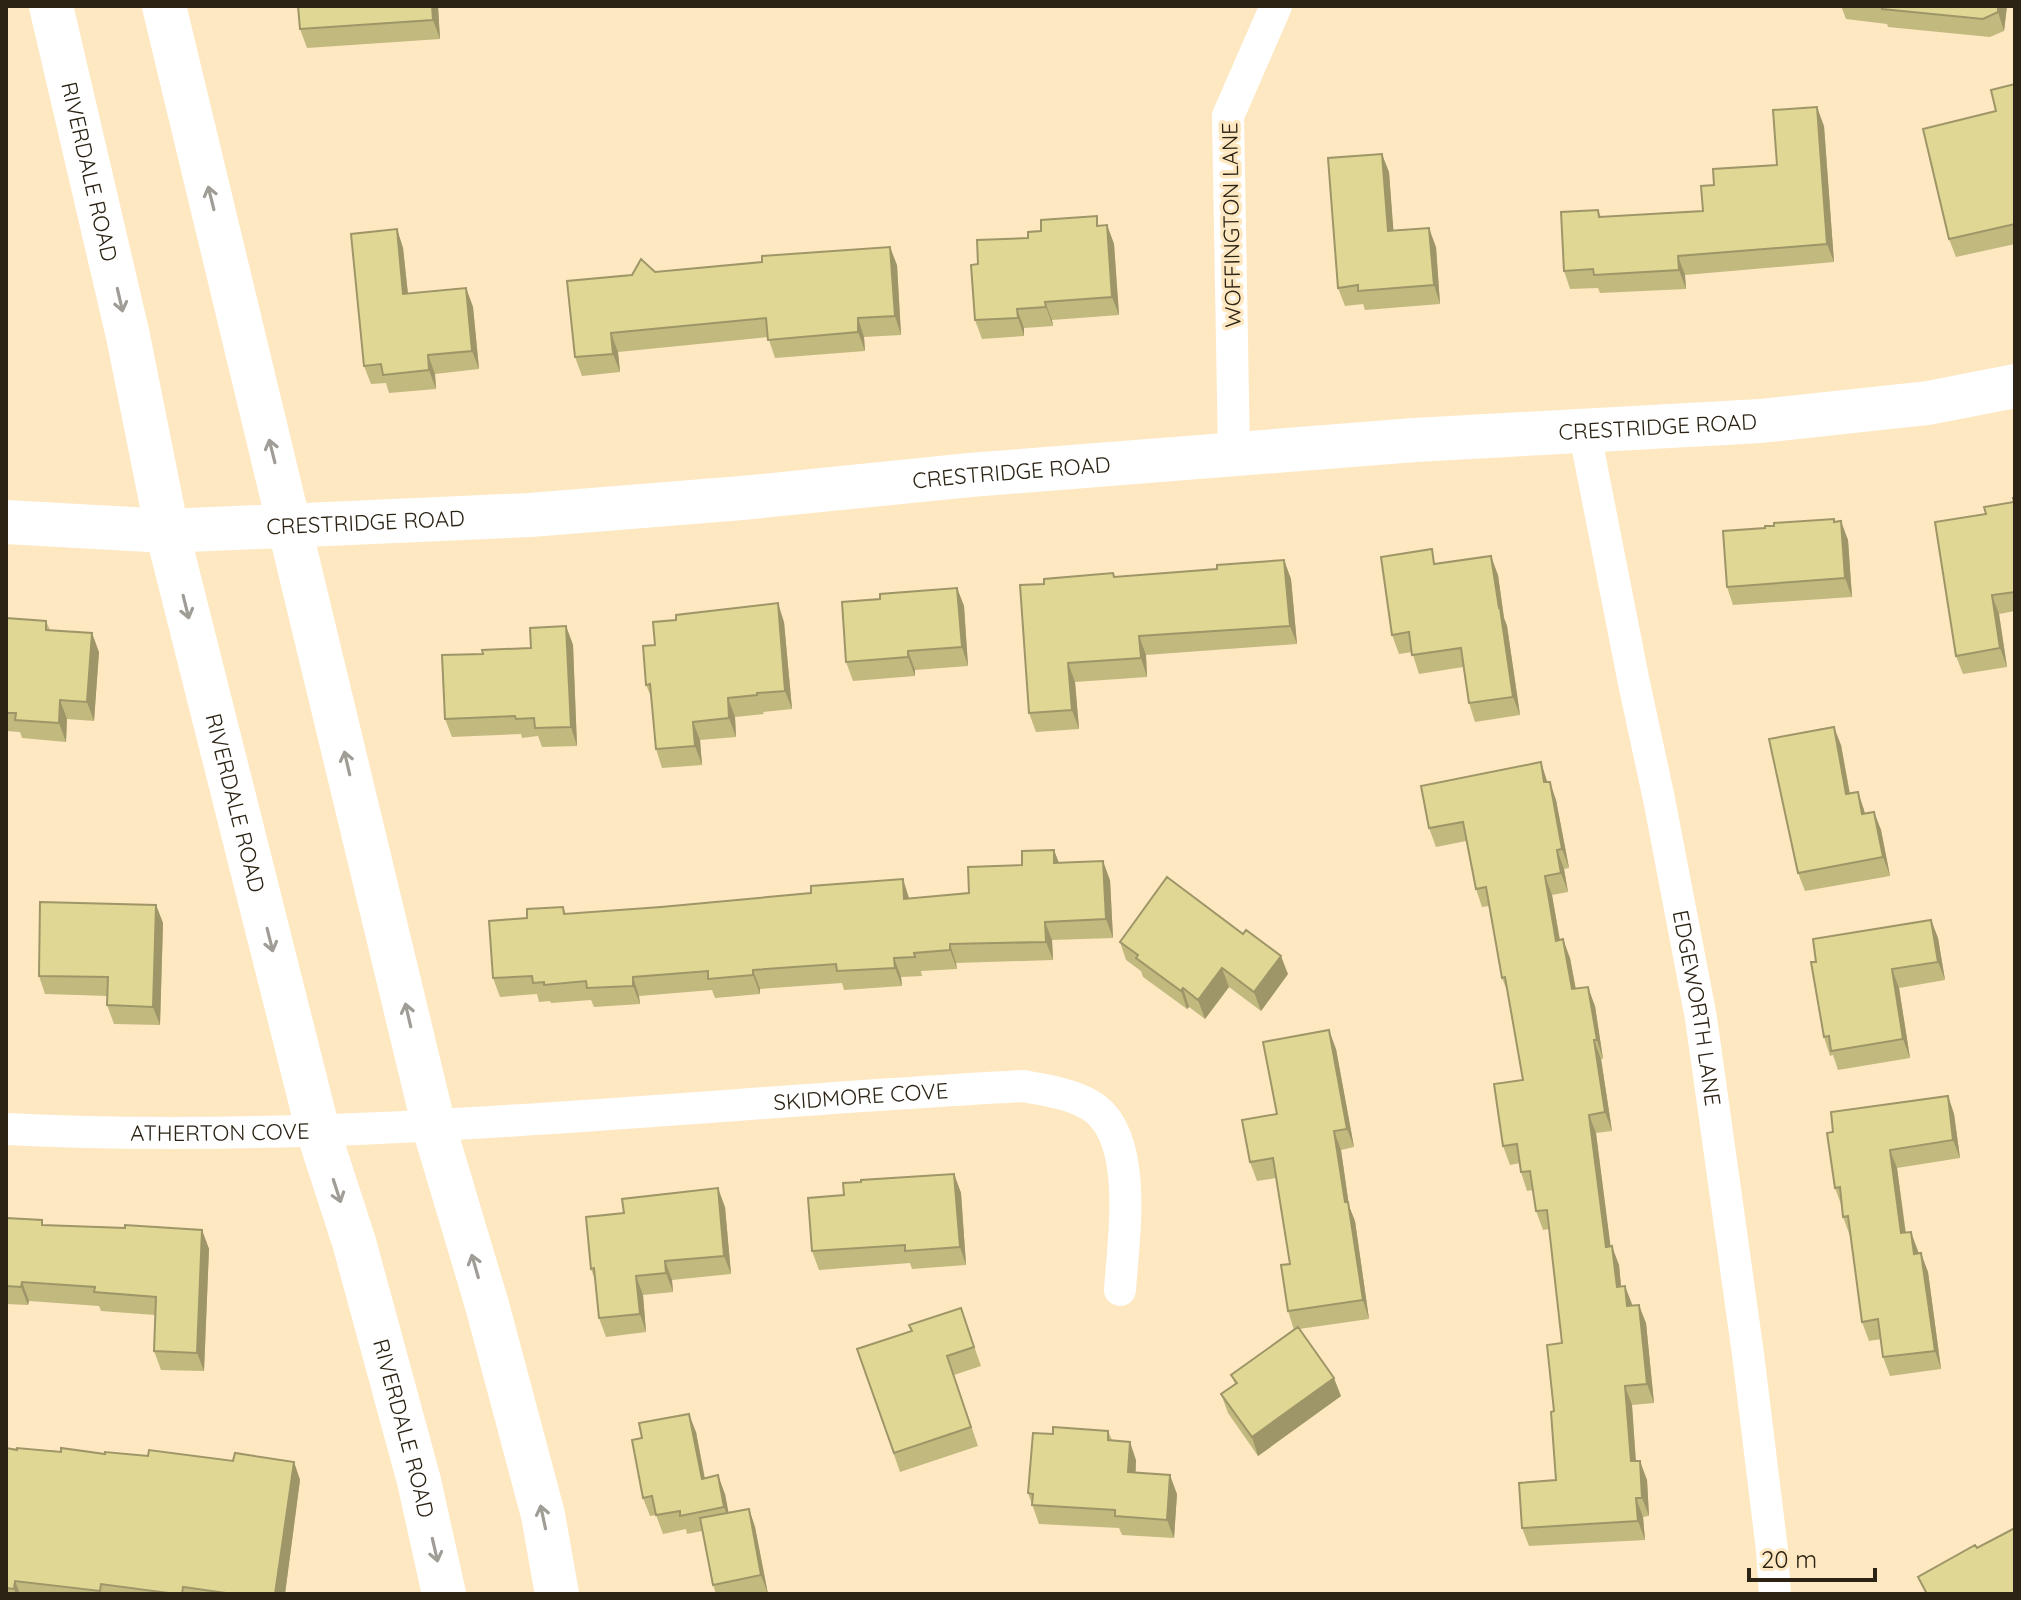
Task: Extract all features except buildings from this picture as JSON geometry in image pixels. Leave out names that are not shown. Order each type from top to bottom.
[{"type":"street","name":"RIVERDALE ROAD","points":[[51,6],[128,336],[167,531],[318,1131],[354,1242],[419,1481],[444,1594]]},
{"type":"street","points":[[164,6],[434,1127],[487,1305],[543,1515],[557,1594]]},
{"type":"street","name":"WOFFINGTON LANE","points":[[1234,454],[1228,116],[1276,6]]},
{"type":"street","name":"CRESTRIDGE ROAD","points":[[6,522],[167,531],[530,515],[742,498],[985,473],[1415,440],[1761,421],[1928,403],[2015,386]]},
{"type":"street","name":"EDGEWORTH LANE","points":[[1584,429],[1701,1018],[1748,1354],[1775,1594]]},
{"type":"street","name":"SKIDMORE COVE","points":[[434,1127],[1023,1086],[1061,1093],[1091,1105],[1112,1125],[1122,1154],[1125,1181],[1120,1290]]},
{"type":"street","name":"ATHERTON COVE","points":[[6,1129],[191,1134],[434,1127]]}]
